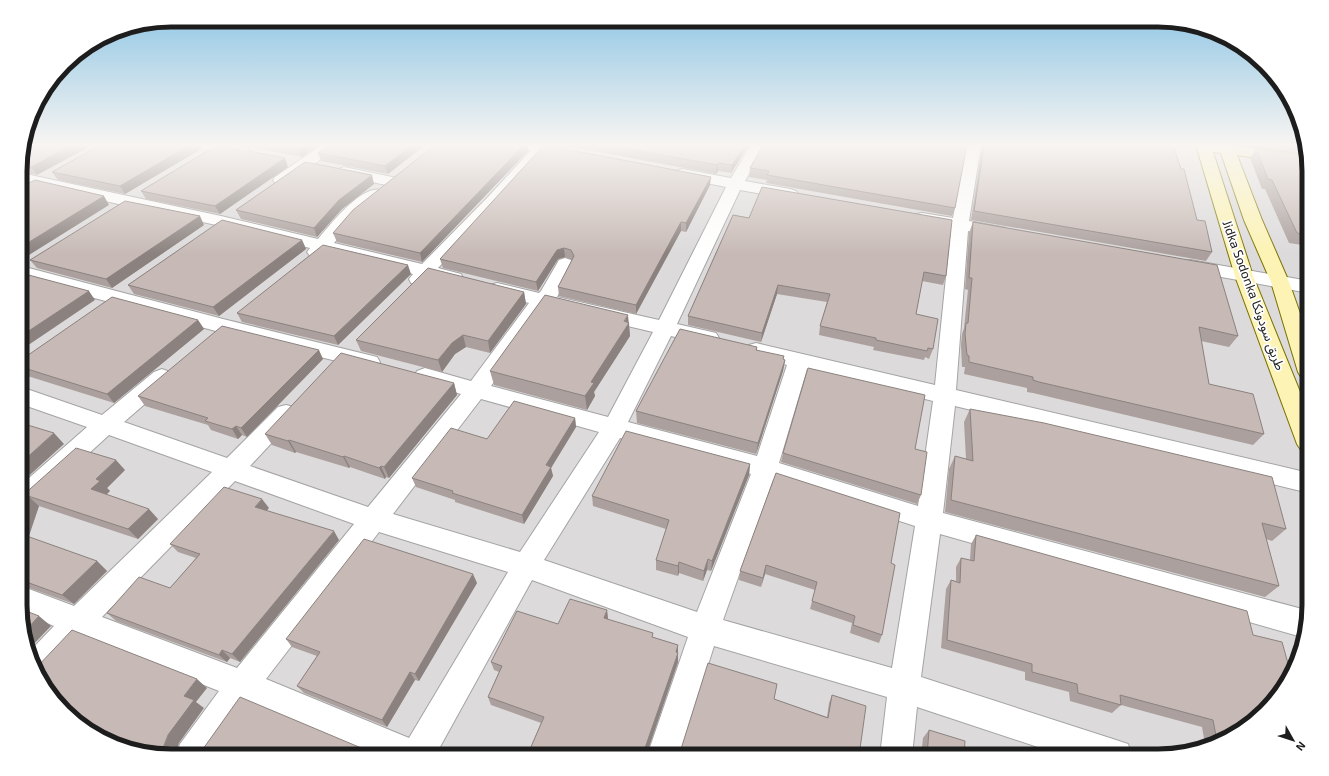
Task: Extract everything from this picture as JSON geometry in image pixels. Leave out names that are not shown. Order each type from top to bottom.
[{"type":"main road","name":"Jidka Sodonka طريق سودونكا","points":[[1213,181],[1244,276],[1302,426]]},
{"type":"main road","name":"Jidka Sodonka طريق سودونكا","points":[[1239,181],[1253,220],[1280,282],[1302,352]]},
{"type":"street","points":[[266,190],[275,181]]},
{"type":"street","points":[[300,264],[323,246],[349,214],[391,181]]},
{"type":"street","points":[[404,293],[427,271],[494,200],[509,181]]},
{"type":"street","points":[[720,181],[805,197]]},
{"type":"street","points":[[421,749],[526,566],[614,428],[737,181]]},
{"type":"street","points":[[897,749],[904,687],[929,520],[945,395],[960,225],[968,181]]},
{"type":"street","points":[[27,184],[221,221],[477,284],[665,327],[799,361],[1302,481]]},
{"type":"street","points":[[107,215],[147,190]]},
{"type":"street","points":[[202,235],[240,208]]},
{"type":"street","points":[[906,215],[1014,235]]},
{"type":"street","points":[[197,749],[242,685],[372,519],[476,390],[542,299],[549,295],[565,264]]},
{"type":"street","points":[[1175,264],[1302,286]]},
{"type":"street","points":[[27,268],[114,297],[232,319],[342,355],[765,468],[929,520],[1301,623]]},
{"type":"street","points":[[96,310],[133,283]]},
{"type":"street","points":[[205,341],[232,319]]},
{"type":"street","points":[[325,372],[359,338]]},
{"type":"street","points":[[666,749],[705,629],[765,468],[799,361]]},
{"type":"street","points":[[27,495],[106,424],[175,367]]},
{"type":"street","points":[[27,397],[372,519],[526,566],[705,629],[904,687],[1094,749]]},
{"type":"street","points":[[39,663],[78,621],[232,470],[298,401]]},
{"type":"street","points":[[27,601],[242,685],[395,749]]},
{"type":"shaded area","points":[[27,181],[1302,181],[1301,623],[1291,660],[1283,677],[1272,693],[1260,707],[1246,719],[1230,730],[1213,738],[1195,744],[1167,749],[162,749],[134,744],[116,738],[91,725],[69,707],[51,685],[38,660],[32,642],[27,614]]},
{"type":"building","points":[[33,181],[40,181],[104,196],[27,243],[27,184]]},
{"type":"building","points":[[97,181],[128,181],[120,186]]},
{"type":"building","points":[[157,181],[251,181],[215,206],[141,191]]},
{"type":"building","points":[[277,181],[364,181],[339,200],[314,228],[236,210]]},
{"type":"building","points":[[389,181],[489,181],[420,253],[333,233],[353,210]]},
{"type":"building","points":[[511,181],[709,181],[686,223],[681,222],[636,305],[558,287],[574,256],[571,250],[564,248],[557,250],[536,282],[440,259]]},
{"type":"building","points":[[802,181],[960,181],[955,208]]},
{"type":"building","points":[[979,181],[1187,181],[1197,220],[1205,221],[1212,252],[974,211]]},
{"type":"building","points":[[1273,181],[1302,181],[1302,234],[1297,233]]},
{"type":"building","points":[[762,187],[952,220],[946,276],[924,272],[916,314],[938,319],[933,349],[928,348],[927,351],[820,326],[830,294],[778,285],[762,333],[688,316],[733,215],[749,218]]},
{"type":"building","points":[[125,201],[200,216],[106,279],[30,260]]},
{"type":"building","points":[[222,220],[302,240],[213,307],[128,285]]},
{"type":"building","points":[[973,222],[1217,265],[1238,336],[1199,327],[1209,384],[1253,394],[1264,434],[1039,382],[1033,380],[1033,377],[969,362],[965,334],[966,323],[968,323],[972,278],[969,278]]},
{"type":"building","points":[[323,245],[408,265],[334,336],[237,313]]},
{"type":"building","points":[[428,268],[524,292],[488,341],[463,335],[452,343],[438,360],[356,340]]},
{"type":"building","points":[[27,275],[89,291],[27,332]]},
{"type":"building","points":[[545,295],[628,315],[624,321],[629,323],[591,382],[594,383],[585,396],[490,371]]},
{"type":"building","points":[[112,297],[198,320],[107,394],[27,369],[27,356]]},
{"type":"building","points":[[222,326],[319,350],[241,428],[236,426],[232,429],[205,421],[208,418],[138,396]]},
{"type":"building","points":[[680,329],[757,347],[756,350],[784,356],[783,359],[785,360],[758,443],[636,411]]},
{"type":"building","points":[[341,353],[454,383],[384,467],[381,466],[379,468],[344,456],[343,457],[265,434]]},
{"type":"building","points":[[808,368],[925,395],[915,449],[927,452],[921,495],[783,453]]},
{"type":"building","points":[[514,401],[575,418],[546,465],[551,467],[522,515],[452,493],[453,491],[412,478],[451,428],[487,439]]},
{"type":"building","points":[[970,409],[1044,423],[1272,477],[1286,529],[1262,523],[1279,586],[951,500],[955,456],[973,461]]},
{"type":"building","points":[[27,425],[54,433],[27,458]]},
{"type":"building","points":[[626,431],[750,464],[712,561],[708,559],[704,571],[679,562],[678,566],[656,560],[669,520],[592,496]]},
{"type":"building","points":[[76,448],[116,460],[96,479],[100,481],[91,489],[149,509],[128,529],[28,496],[27,499],[27,492]]},
{"type":"building","points":[[776,473],[900,513],[891,563],[895,565],[882,635],[853,625],[855,616],[812,601],[817,582],[766,565],[763,578],[740,571]]},
{"type":"building","points":[[224,487],[262,499],[255,507],[334,531],[232,654],[222,650],[219,655],[107,613],[139,577],[170,588],[200,554],[170,544]]},
{"type":"building","points":[[976,535],[1247,611],[1253,635],[1282,642],[1288,665],[1278,685],[1260,707],[1238,725],[1216,736],[1213,720],[1120,695],[1121,705],[1078,693],[1077,684],[1032,672],[1032,664],[947,640],[951,580],[960,583],[961,558],[974,561]]},
{"type":"building","points":[[27,536],[97,561],[62,595],[27,582]]},
{"type":"building","points":[[364,539],[473,574],[415,674],[410,672],[382,720],[297,686],[320,652],[286,639]]},
{"type":"building","points":[[570,599],[607,610],[604,618],[653,633],[652,637],[678,645],[676,652],[678,653],[645,748],[646,749],[530,749],[544,717],[488,697],[502,666],[491,662],[517,611],[558,624]]},
{"type":"building","points":[[27,611],[39,616],[29,627]]},
{"type":"building","points":[[72,630],[197,679],[184,696],[194,700],[168,735],[163,748],[164,749],[134,744],[99,730],[83,719],[69,707],[57,693],[46,677],[40,664]]},
{"type":"building","points":[[708,663],[777,684],[774,699],[828,718],[832,695],[866,706],[860,749],[681,749]]},
{"type":"building","points":[[240,697],[364,749],[203,749]]},
{"type":"building","points":[[929,730],[965,741],[964,749],[928,749]]}]
